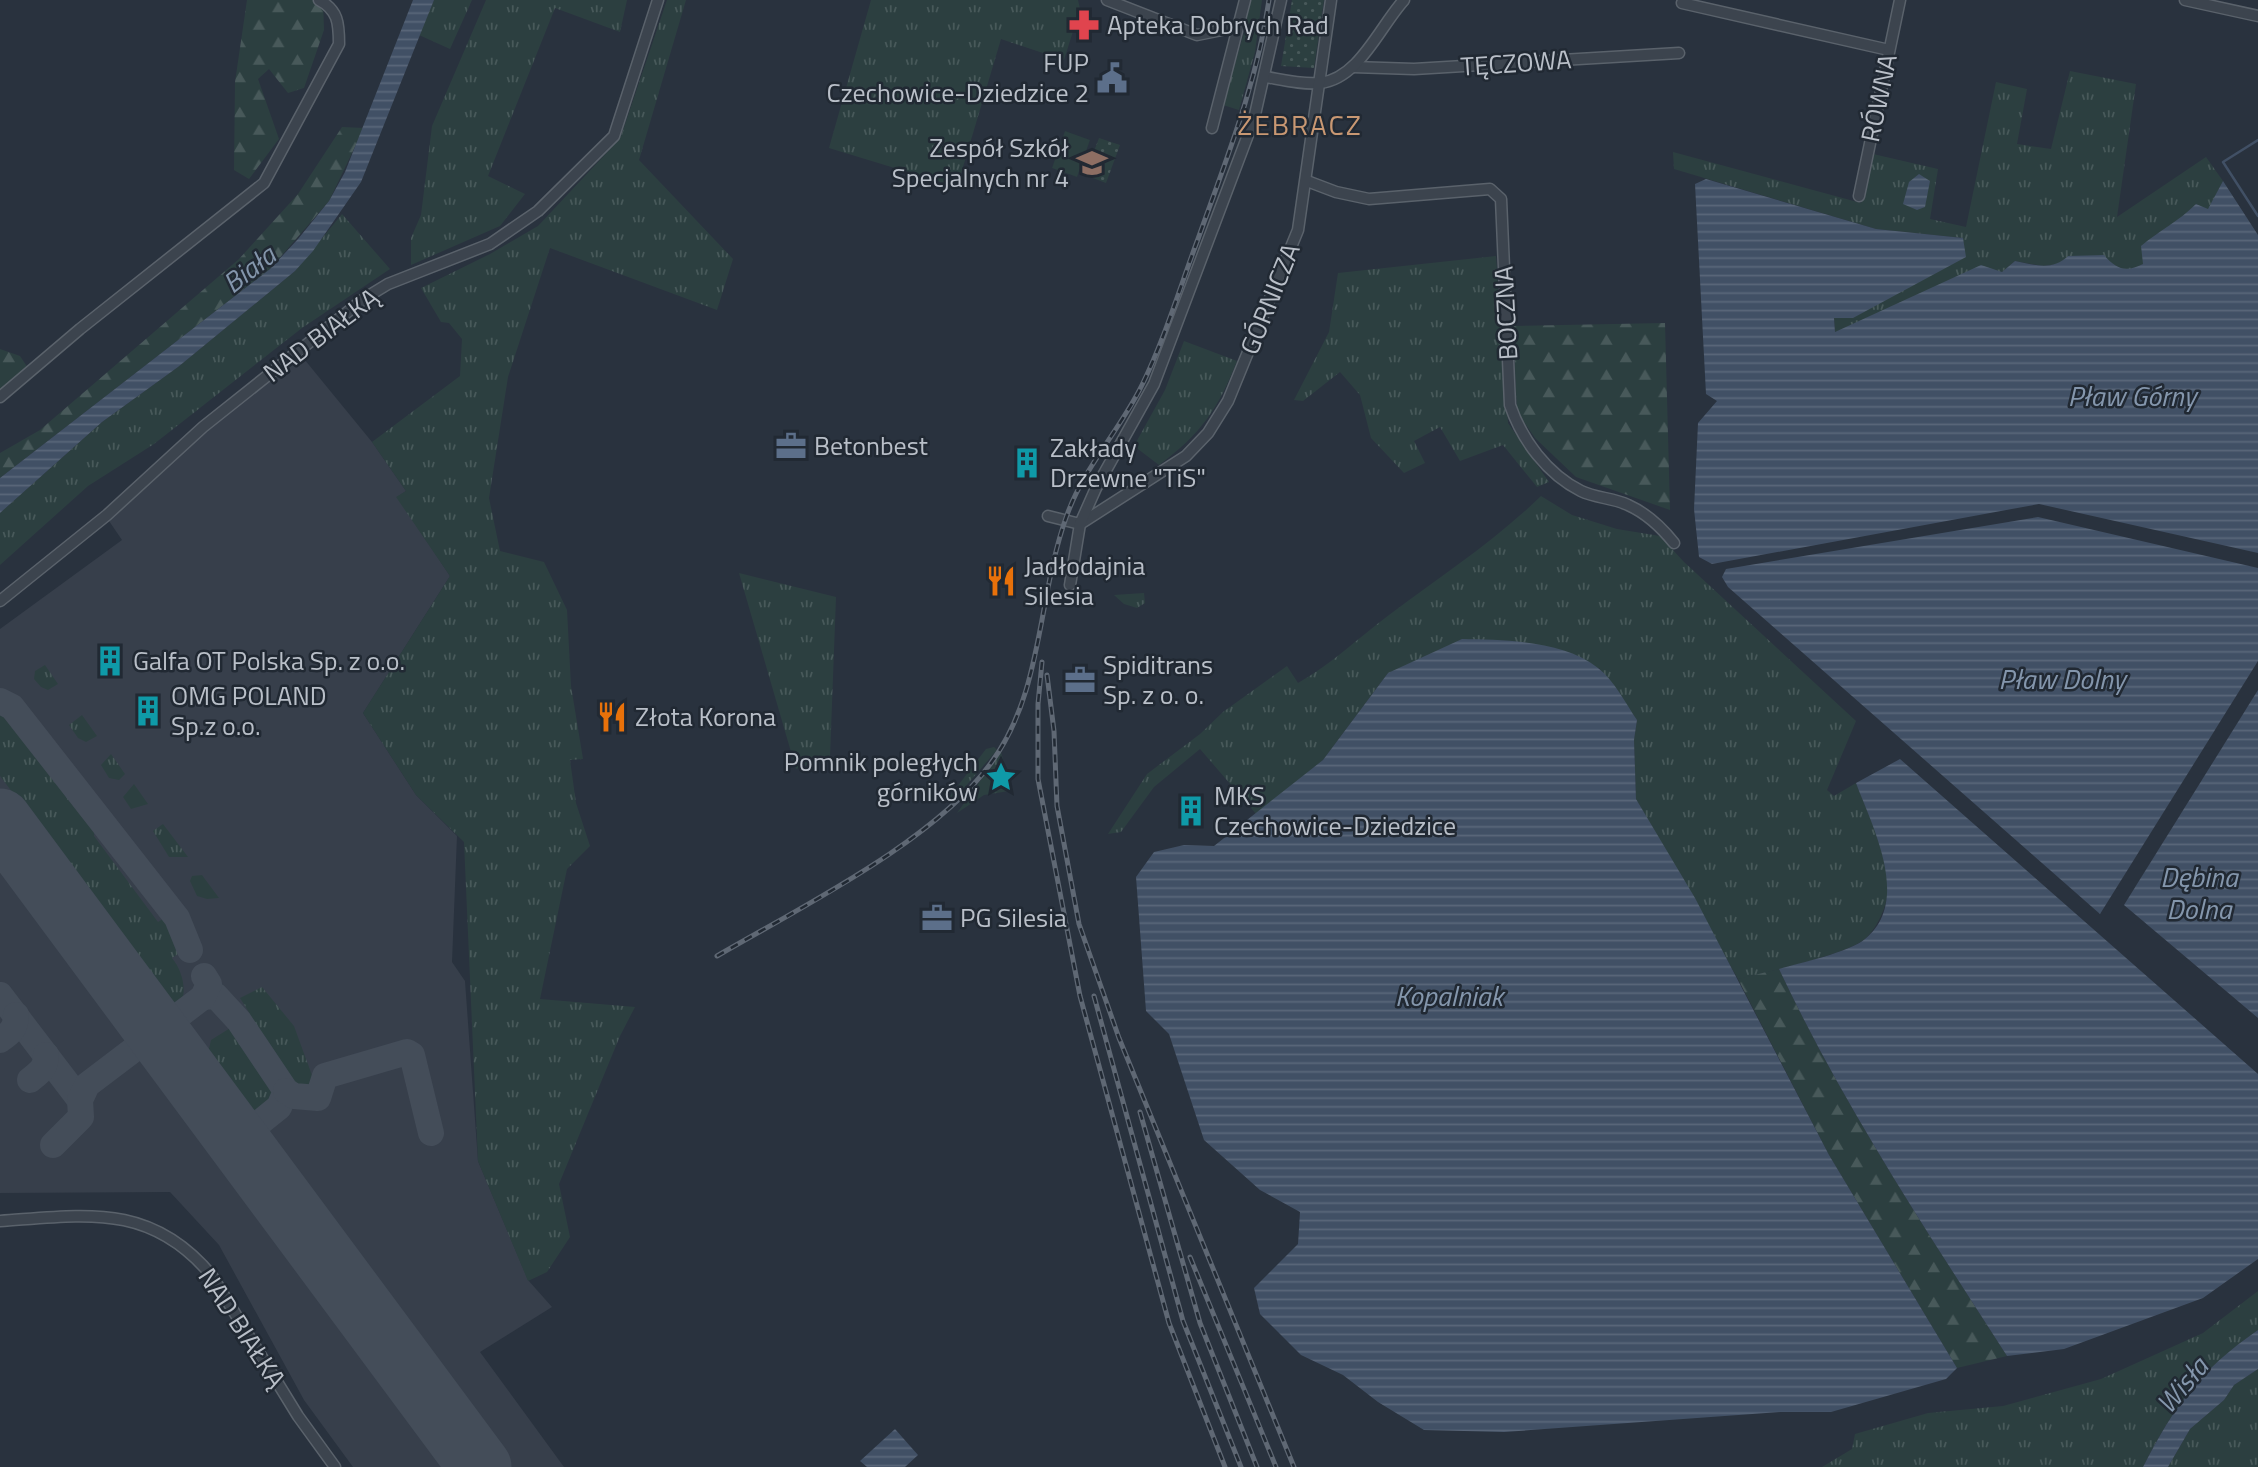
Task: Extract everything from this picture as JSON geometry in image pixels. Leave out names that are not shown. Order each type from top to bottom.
[{"type":"street","points":[[0,397],[80,329],[264,183],[339,44],[339,22],[330,6],[318,0]]},
{"type":"street","name":"NAD BIAŁKĄ","points":[[0,601],[107,515],[203,427],[365,298],[388,284],[490,244],[538,211],[614,136],[658,0]]},
{"type":"street","points":[[1107,0],[1197,35],[1237,27]]},
{"type":"street","points":[[1212,128],[1245,0]]},
{"type":"street","points":[[1070,585],[1080,524],[1154,384],[1254,119],[1266,77],[1281,0]]},
{"type":"street","name":"GÓRNICZA","points":[[1080,524],[1186,456],[1208,433],[1228,401],[1298,230],[1331,0]]},
{"type":"street","points":[[1266,77],[1318,83],[1334,80],[1353,67],[1404,0]]},
{"type":"street","name":"RÓWNA","points":[[1859,196],[1900,0]]},
{"type":"street","points":[[2185,0],[2258,16]]},
{"type":"street","points":[[1682,3],[1889,50]]},
{"type":"street","name":"TĘCZOWA","points":[[1353,67],[1415,69],[1679,53]]},
{"type":"street","name":"BOCZNA","points":[[1307,181],[1336,192],[1369,199],[1490,189],[1497,193],[1501,202],[1510,405],[1519,431],[1540,457],[1565,480],[1582,492],[1628,505],[1662,528],[1674,543]]},
{"type":"street","points":[[1048,516],[1080,524]]},
{"type":"street","name":"NAD BIAŁKĄ","points":[[0,1221],[111,1215],[142,1223],[169,1236],[194,1255],[212,1276],[298,1416],[335,1467]]},
{"type":"shaded area","points":[[300,354],[372,442],[406,491],[397,497],[450,576],[363,713],[416,795],[457,836],[452,962],[465,981],[478,1161],[528,1280],[552,1307],[480,1352],[564,1467],[353,1467],[304,1400],[219,1245],[170,1192],[0,1193],[0,629],[122,540],[109,521],[186,449]]},
{"type":"green space","points":[[247,0],[323,0],[324,30],[304,88],[288,93],[269,69],[258,79],[279,139],[249,179],[234,170],[235,82]]},
{"type":"green space","points":[[434,0],[472,0],[450,49],[419,35]]},
{"type":"green space","points":[[486,0],[627,0],[620,32],[555,8],[488,176],[525,194],[500,226],[411,265],[411,238],[421,215],[432,126]]},
{"type":"green space","points":[[667,0],[686,0],[639,160],[733,259],[717,310],[550,248],[508,377],[489,498],[500,551],[544,562],[567,610],[571,686],[583,759],[570,760],[576,803],[590,846],[567,869],[540,999],[635,1007],[620,1036],[559,1184],[570,1237],[547,1272],[528,1281],[478,1161],[464,842],[416,795],[363,713],[450,576],[396,497],[406,491],[372,442],[460,376],[462,339],[449,323],[441,322],[421,288],[490,254],[538,226],[614,145],[621,136]]},
{"type":"green space","points":[[871,0],[1078,0],[1080,9],[1064,60],[1001,39],[957,187],[829,148]]},
{"type":"green space","points":[[1248,0],[1262,0],[1255,52],[1239,110],[1223,105],[1245,29]]},
{"type":"green space","points":[[1292,0],[1324,0],[1314,68],[1281,66]]},
{"type":"green space","points":[[2070,71],[2136,84],[2117,217],[2206,157],[2223,181],[2208,210],[2196,205],[2176,224],[2155,235],[2143,264],[2131,270],[2060,264],[2043,266],[2015,261],[2002,272],[1835,332],[1834,317],[1963,238],[1876,229],[1674,169],[1673,152],[1861,203],[1873,154],[1938,169],[1930,219],[1966,227],[1996,82],[2027,89],[2017,144],[2051,149]]},
{"type":"green space","points":[[342,127],[364,128],[329,201],[270,269],[0,478],[0,453],[40,430],[239,259],[298,194]]},
{"type":"green space","points":[[1065,131],[1090,140],[1077,177],[1052,168]]},
{"type":"green space","points":[[1099,138],[1120,145],[1106,183],[1085,175]]},
{"type":"green space","points":[[342,214],[390,269],[302,328],[154,444],[88,486],[0,565],[0,513],[102,422],[178,367],[295,271]]},
{"type":"green space","points":[[1496,256],[1508,423],[1549,482],[1537,487],[1503,445],[1460,461],[1440,427],[1414,441],[1425,463],[1404,473],[1371,438],[1360,395],[1340,372],[1303,401],[1294,400],[1329,332],[1338,273]]},
{"type":"green space","points":[[1665,323],[1670,510],[1576,477],[1535,438],[1517,412],[1513,326]]},
{"type":"green space","points":[[1184,341],[1237,361],[1223,393],[1207,419],[1174,454],[1159,465],[1134,446],[1165,390]]},
{"type":"green space","points":[[0,349],[20,356],[30,371],[0,395]]},
{"type":"green space","points":[[1541,496],[1572,515],[1617,529],[1660,536],[1684,562],[1856,721],[1827,790],[1834,796],[1856,783],[1882,849],[1887,897],[1878,923],[1866,938],[1825,957],[1738,979],[1636,799],[1634,740],[1637,720],[1599,668],[1388,673],[1323,760],[1257,815],[1200,749],[1154,787],[1121,832],[1108,834],[1147,774],[1200,734],[1223,712],[1287,666],[1298,683],[1322,668],[1486,543]]},
{"type":"green space","points":[[739,573],[836,597],[830,757],[796,769]]},
{"type":"green space","points":[[1144,593],[1145,603],[1137,608],[1124,604],[1114,595]]},
{"type":"green space","points":[[45,665],[58,684],[48,690],[34,679],[35,671]]},
{"type":"green space","points":[[0,711],[11,716],[94,823],[94,836],[158,922],[164,918],[174,931],[178,954],[172,958],[179,968],[184,987],[180,1005],[171,1002],[0,776]]},
{"type":"green space","points":[[82,715],[97,736],[86,742],[78,738],[69,725]]},
{"type":"green space","points":[[994,747],[997,750],[952,802],[947,800],[986,749]]},
{"type":"green space","points":[[1001,752],[1006,770],[993,775],[995,782],[1008,780],[1009,791],[984,795],[957,813]]},
{"type":"green space","points":[[111,754],[125,774],[119,780],[109,778],[101,765]]},
{"type":"green space","points":[[134,784],[148,804],[131,809],[123,797]]},
{"type":"green space","points":[[163,824],[188,857],[169,857],[153,831]]},
{"type":"green space","points":[[202,875],[219,898],[197,896],[190,881],[192,876]]},
{"type":"green space","points":[[1779,969],[1858,1118],[2007,1356],[1957,1368],[1829,1155],[1738,979]]},
{"type":"green space","points":[[262,987],[294,1026],[317,1089],[305,1093],[296,1090],[242,1018],[250,1014],[240,998]]},
{"type":"green space","points":[[235,1025],[279,1087],[276,1098],[255,1115],[208,1053],[211,1040]]},
{"type":"green space","points":[[2258,1291],[2258,1330],[2220,1360],[2191,1390],[2166,1425],[2143,1467],[1822,1467],[1852,1449],[1855,1434],[1928,1413],[2003,1406],[2101,1379],[2203,1333]]},
{"type":"green space","points":[[2258,1369],[2258,1467],[2168,1467],[2190,1429],[2224,1400],[2234,1385]]},
{"type":"water","points":[[413,0],[434,0],[361,182],[313,251],[295,271],[178,367],[102,422],[0,513],[0,478],[270,269],[329,201],[345,172]]},
{"type":"water","points":[[1919,174],[1930,181],[1925,207],[1917,210],[1903,204],[1909,182]]},
{"type":"water","name":"Pław Górny","points":[[1706,179],[1876,229],[1963,238],[1966,257],[1853,318],[1834,318],[1835,332],[1981,265],[2002,272],[2015,261],[2050,265],[2068,256],[2104,255],[2122,268],[2137,267],[2143,264],[2141,246],[2196,204],[2208,209],[2223,181],[2258,235],[2258,553],[2039,504],[1712,564],[1699,557],[1694,509],[1698,423],[1717,401],[1706,394],[1695,184]]},
{"type":"water","name":"Pław Dolny","points":[[2038,517],[2258,568],[2258,661],[2100,914],[1728,587],[1722,577],[1726,569]]},
{"type":"water","name":"Kopalniak","points":[[1462,639],[1533,643],[1584,659],[1609,679],[1637,720],[1634,740],[1636,799],[1695,898],[1829,1155],[1957,1368],[1946,1379],[1831,1412],[1780,1412],[1504,1432],[1424,1430],[1378,1402],[1343,1375],[1301,1355],[1260,1314],[1254,1288],[1298,1244],[1300,1212],[1260,1190],[1204,1140],[1169,1034],[1146,1011],[1136,877],[1154,852],[1184,845],[1214,846],[1323,760],[1388,673]]},
{"type":"water","name":"Dębina Dolna","points":[[2258,690],[2258,1018],[2124,905]]},
{"type":"water","points":[[1900,759],[2258,1074],[2258,1259],[2203,1298],[2064,1349],[2007,1356],[1946,1262],[1830,1069],[1779,969],[1824,957],[1858,944],[1879,923],[1886,905],[1884,863],[1856,783]]},
{"type":"water","points":[[2258,1330],[2258,1369],[2234,1385],[2224,1400],[2190,1429],[2168,1467],[2143,1467],[2166,1425],[2191,1390],[2220,1360]]},
{"type":"water","points":[[895,1429],[918,1455],[905,1467],[867,1467],[860,1461]]},
{"type":"waterway","points":[[2258,140],[2223,162],[2258,216]]},
{"type":"taxiway","points":[[0,701],[12,707],[177,918],[190,950]]},
{"type":"taxiway","points":[[53,1145],[81,1117],[80,1100],[87,1085],[203,997],[209,984],[204,976]]},
{"type":"taxiway","points":[[0,995],[80,1100]]},
{"type":"taxiway","points":[[203,997],[216,996],[239,1021],[286,1091],[279,1107],[238,1140]]},
{"type":"taxiway","points":[[0,1040],[12,1030],[16,1015]]},
{"type":"taxiway","points":[[286,1091],[294,1096],[318,1098],[325,1076],[407,1052],[412,1055],[431,1133]]},
{"type":"taxiway","points":[[30,1080],[42,1069],[46,1055]]},
{"type":"runway","points":[[0,820],[480,1467]]},
{"type":"railway","points":[[717,956],[826,894],[902,845],[967,792],[991,763],[1008,735],[1030,675],[1057,546],[1067,515],[1092,465],[1133,402],[1158,349],[1240,121],[1257,61],[1269,0]]},
{"type":"railway","points":[[1042,662],[1038,704],[1038,779],[1080,996],[1169,1323],[1225,1467]]},
{"type":"railway","points":[[1047,675],[1054,731],[1057,806],[1079,924],[1119,1038],[1294,1467]]},
{"type":"railway","points":[[1094,996],[1183,1321],[1241,1467]]},
{"type":"railway","points":[[1140,1112],[1200,1323],[1257,1467]]},
{"type":"railway","points":[[1190,1257],[1276,1467]]},
{"type":"place","name":"Apteka Dobrych Rad","points":[[1084,25]]},
{"type":"place","name":"FUP Czechowice-Dziedzice 2","points":[[1112,78]]},
{"type":"place","name":"Zespół Szkół Specjalnych nr 4","points":[[1092,163]]},
{"type":"place","name":"Betonbest","points":[[791,446]]},
{"type":"place","name":"Zakłady Drzewne \"TiS\"","points":[[1027,463]]},
{"type":"place","name":"Jadłodajnia Silesia","points":[[1001,581]]},
{"type":"place","name":"Galfa OT Polska Sp. z o.o.","points":[[110,661]]},
{"type":"place","name":"Spiditrans Sp. z o. o.","points":[[1080,680]]},
{"type":"place","name":"OMG POLAND Sp.z o.o.","points":[[148,711]]},
{"type":"place","name":"Złota Korona","points":[[612,717]]},
{"type":"place","name":"Pomnik poległych górników","points":[[1001,777]]},
{"type":"place","name":"MKS Czechowice-Dziedzice","points":[[1191,811]]},
{"type":"place","name":"PG Silesia","points":[[937,918]]},
{"type":"district","name":"ŻEBRACZ","points":[[1300,125]]},
{"type":"water label","name":"Biała","points":[[249,269]]},
{"type":"water label","name":"Wisła","points":[[2182,1385]]}]
